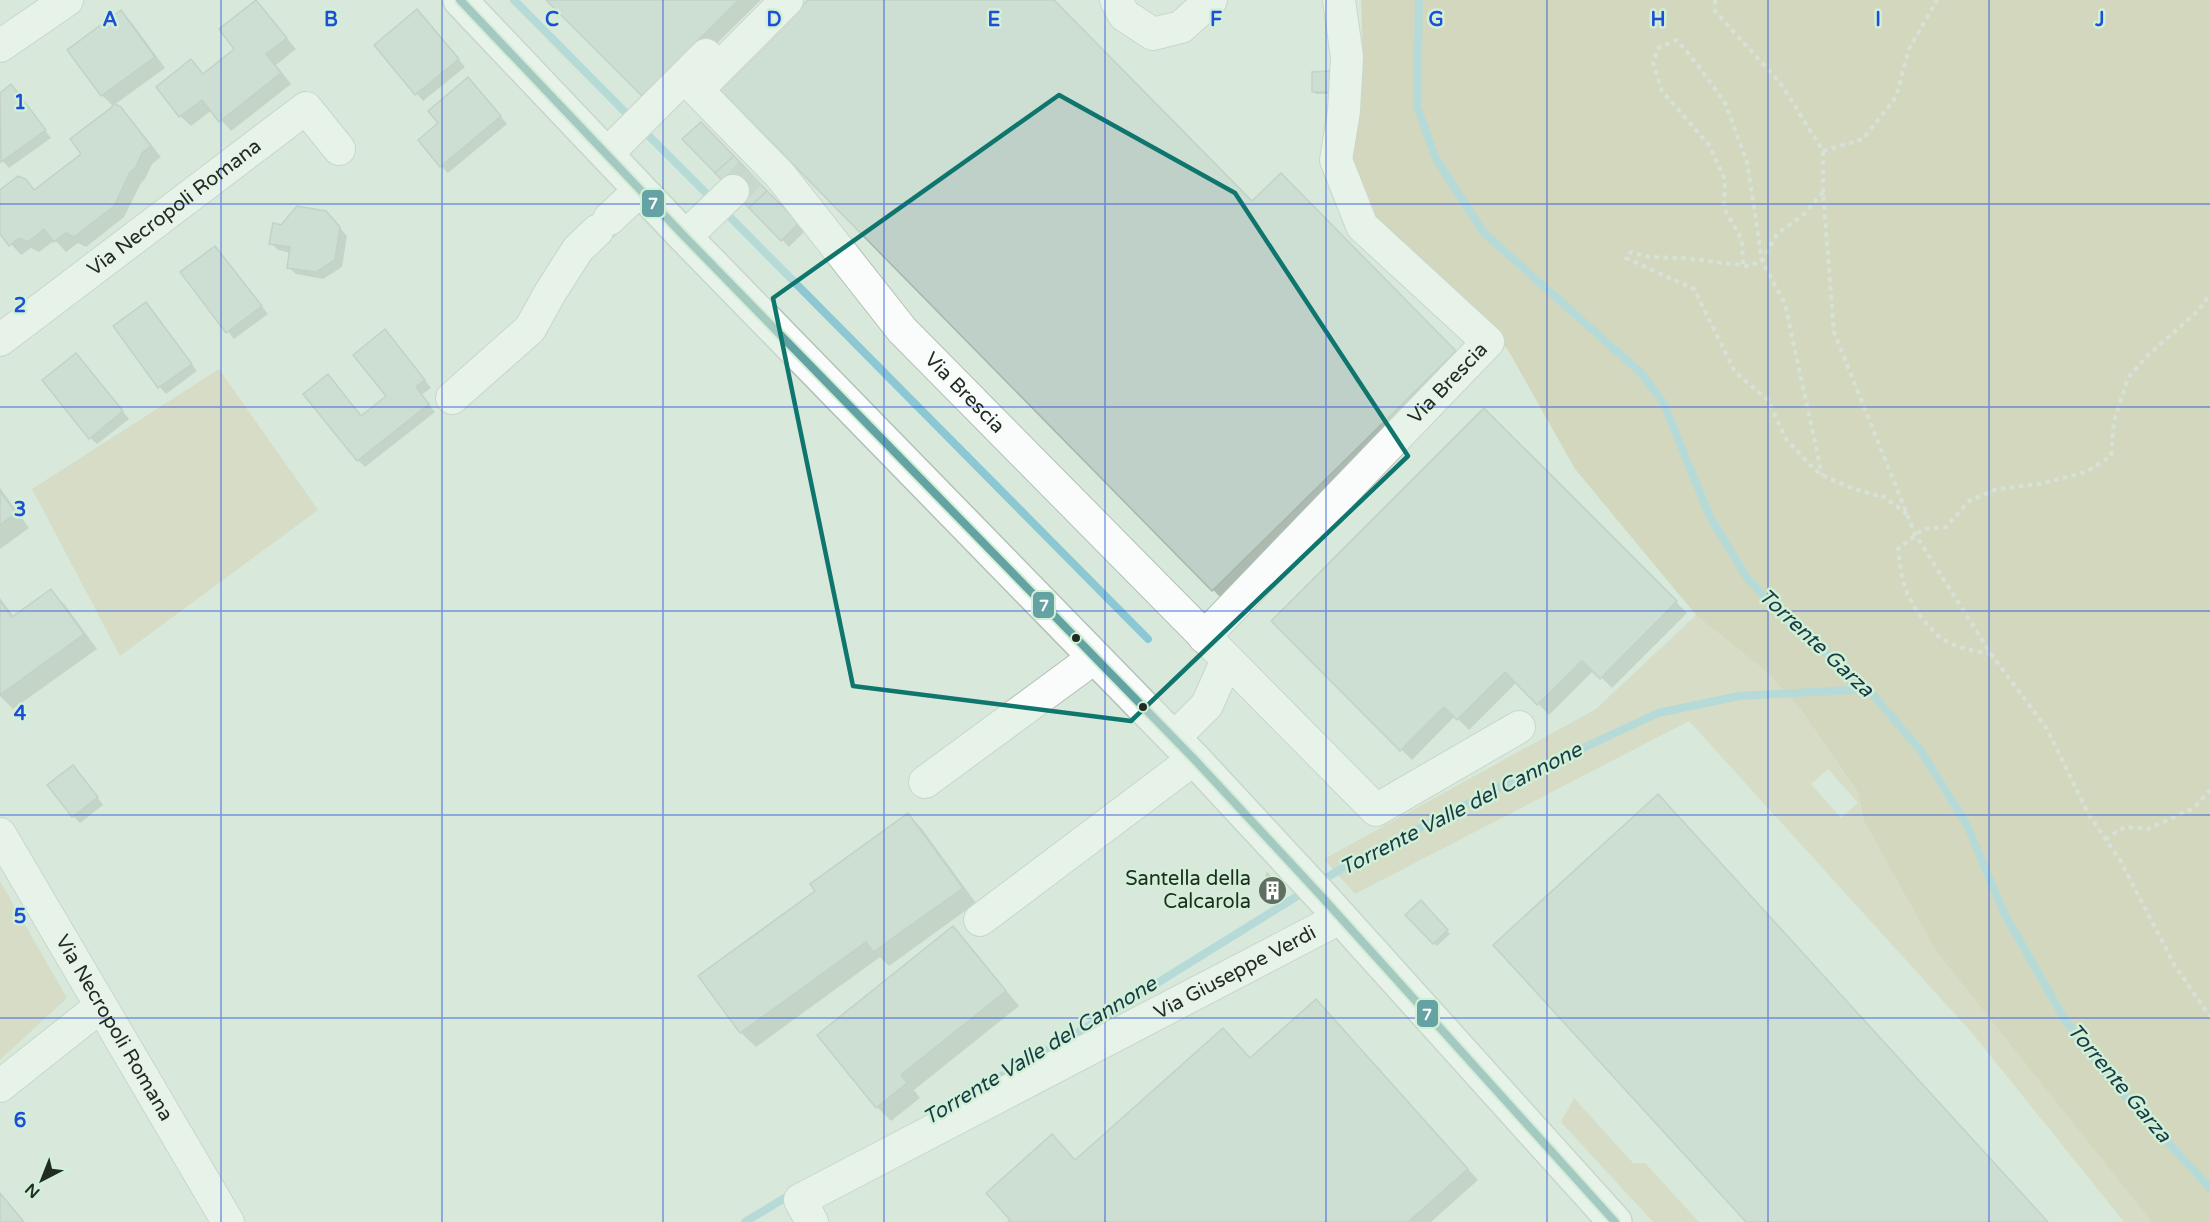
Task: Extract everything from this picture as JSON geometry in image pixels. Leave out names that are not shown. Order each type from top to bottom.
[{"type":"main road","points":[[460,0],[626,135],[640,190],[1192,757],[1615,1222]]},
{"type":"street","points":[[0,46],[67,0]]},
{"type":"street","points":[[626,135],[761,0]]},
{"type":"street","name":"Via Brescia","points":[[788,0],[697,90],[749,174],[780,175],[902,330],[1376,810],[1519,727]]},
{"type":"street","points":[[1116,0],[1124,15],[1153,34],[1181,27],[1211,0]]},
{"type":"street","name":"Via Brescia","points":[[1204,637],[1488,342],[1362,226],[1336,160],[1344,111],[1347,57],[1339,0]]},
{"type":"street","name":"Via Necropoli Romana","points":[[0,340],[306,108],[339,149]]},
{"type":"street","points":[[685,237],[749,174]]},
{"type":"street","points":[[452,398],[530,328],[579,249],[640,190]]},
{"type":"street","points":[[925,782],[1095,657]]},
{"type":"street","points":[[980,920],[1192,757],[1207,705],[1227,660]]},
{"type":"street","name":"Via Necropoli Romana","points":[[0,834],[228,1222]]},
{"type":"street","name":"Via Giuseppe Verdi","points":[[812,1222],[800,1200],[1321,897]]},
{"type":"street","points":[[0,1086],[101,1006]]},
{"type":"path","points":[[1715,0],[1715,11],[1780,84],[1823,151],[1823,192],[1834,332],[1916,534],[1991,654],[2047,729],[2089,815],[2120,860],[2174,964],[2210,1017]]},
{"type":"path","points":[[1823,151],[1863,139],[1896,98],[1909,49],[1937,0]]},
{"type":"path","points":[[1743,264],[1742,240],[1724,208],[1725,180],[1709,144],[1662,91],[1653,63],[1658,48],[1677,40],[1725,103],[1747,162],[1762,261],[1785,304],[1822,475]]},
{"type":"path","points":[[1823,192],[1803,215],[1777,234],[1762,261],[1749,266],[1682,258],[1649,257],[1631,252],[1626,258],[1694,289],[1735,372],[1768,400],[1786,439],[1822,475],[1849,487],[1875,495],[1880,494],[1908,515]]},
{"type":"path","points":[[1991,654],[1963,648],[1941,638],[1913,608],[1902,582],[1898,549],[1923,529],[1946,527],[1969,501],[1997,489],[2039,484],[2086,472],[2111,456],[2114,422],[2128,378],[2146,357],[2199,310],[2210,294]]},
{"type":"path","points":[[2105,839],[2126,826],[2148,829],[2194,808],[2210,790]]},
{"type":"highlighted area","points":[[1059,95],[1235,193],[1408,456],[1131,721],[853,686],[773,298]]},
{"type":"shaded area","points":[[1361,0],[2210,0],[2210,1222],[2152,1222],[1936,951],[1864,821],[1858,793],[1801,710],[1769,674],[1696,615],[1575,469],[1508,350],[1372,224],[1349,168],[1356,93],[1363,67]]},
{"type":"shaded area","points":[[219,369],[318,510],[120,656],[32,489]]},
{"type":"shaded area","points":[[1696,615],[1769,674],[1801,710],[1858,794],[1864,821],[1936,951],[2153,1222],[2124,1222],[1972,1033],[1689,721],[1355,894],[1324,859],[1596,709]],"holes":[[[1828,769],[1858,803],[1841,818],[1811,784]]]},
{"type":"shaded area","points":[[0,881],[67,998],[0,1060]]},
{"type":"shaded area","points":[[1574,1098],[1633,1163],[1645,1163],[1699,1222],[1653,1222],[1561,1122]]},
{"type":"building","points":[[256,0],[287,38],[266,54],[281,73],[219,122],[202,100],[179,117],[156,87],[191,59],[203,74],[234,49],[219,29]]},
{"type":"building","points":[[546,0],[739,0],[642,96]]},
{"type":"building","points":[[808,0],[1054,0],[1252,201],[1281,173],[1456,351],[1212,591],[718,88]]},
{"type":"building","points":[[417,9],[459,59],[415,95],[374,45]]},
{"type":"building","points":[[121,10],[155,57],[101,96],[67,50]]},
{"type":"building","points":[[1331,71],[1331,92],[1312,92],[1312,72]]},
{"type":"building","points":[[468,77],[501,116],[440,167],[418,140],[438,123],[428,111]]},
{"type":"building","points":[[11,84],[46,130],[1,162],[0,93]]},
{"type":"building","points":[[113,103],[121,107],[151,146],[142,153],[135,169],[130,172],[114,206],[74,237],[66,233],[54,242],[44,229],[28,242],[19,238],[9,246],[0,234],[0,190],[18,176],[26,179],[34,190],[81,154],[70,139],[112,107]]},
{"type":"building","points":[[701,122],[734,156],[715,173],[682,139]]},
{"type":"building","points":[[734,156],[767,191],[749,208],[715,173]]},
{"type":"building","points":[[767,191],[799,223],[781,241],[749,208]]},
{"type":"building","points":[[297,206],[326,211],[340,227],[335,260],[316,272],[287,268],[290,247],[269,244],[273,223],[281,225]]},
{"type":"building","points":[[215,246],[262,306],[226,333],[180,272]]},
{"type":"building","points":[[146,302],[192,364],[158,388],[113,326]]},
{"type":"building","points":[[385,329],[425,380],[416,387],[429,404],[357,461],[303,394],[328,374],[361,416],[386,396],[353,355]]},
{"type":"building","points":[[76,353],[123,411],[89,439],[42,380]]},
{"type":"building","points":[[1484,408],[1677,601],[1600,679],[1582,661],[1537,705],[1505,672],[1457,720],[1444,707],[1400,751],[1271,621]]},
{"type":"building","points":[[0,491],[16,513],[0,525]]},
{"type":"building","points":[[51,589],[84,634],[0,695],[0,601],[12,617]]},
{"type":"building","points":[[73,765],[98,797],[72,817],[47,785]]},
{"type":"building","points":[[1658,794],[2048,1222],[1746,1222],[1493,945]]},
{"type":"building","points":[[908,813],[963,888],[873,952],[866,942],[740,1033],[698,976],[815,891],[810,884]]},
{"type":"building","name":"Santella della Calcarola","points":[[1267,873],[1279,886],[1279,894],[1264,899]]},
{"type":"building","points":[[1421,900],[1448,930],[1433,944],[1405,915]]},
{"type":"building","points":[[953,926],[1006,991],[901,1075],[907,1083],[876,1108],[817,1035]]},
{"type":"building","points":[[1316,999],[1468,1169],[1408,1222],[1008,1222],[1010,1220],[986,1193],[1052,1134],[1075,1160],[1223,1028],[1250,1058]]},
{"type":"building","points":[[0,1193],[24,1222],[0,1222]]},
{"type":"waterway","points":[[514,0],[632,119]]},
{"type":"waterway","name":"Torrente Garza","points":[[1419,0],[1417,106],[1435,157],[1483,232],[1641,373],[1663,402],[1710,517],[1747,578],[1787,620],[1868,689],[1921,751],[1967,825],[2004,913],[2065,1020],[2108,1077],[2210,1188]]},
{"type":"waterway","points":[[641,128],[708,195]]},
{"type":"waterway","points":[[728,215],[1148,639]]},
{"type":"waterway","name":"Torrente Valle del Cannone","points":[[1318,883],[1344,867],[1506,784],[1658,713],[1739,696],[1868,689]]},
{"type":"waterway","name":"Torrente Valle del Cannone","points":[[953,1103],[1067,1039],[1307,890]]},
{"type":"waterway","name":"Torrente Valle del Cannone","points":[[745,1222],[793,1193]]},
{"type":"tunnel","points":[[733,191],[750,173]]},
{"type":"transit line","name":"7","points":[[460,0],[685,237],[1194,759],[1322,897],[1615,1222]]},
{"type":"place","name":"Santella della Calcarola","points":[[1272,890]]}]
